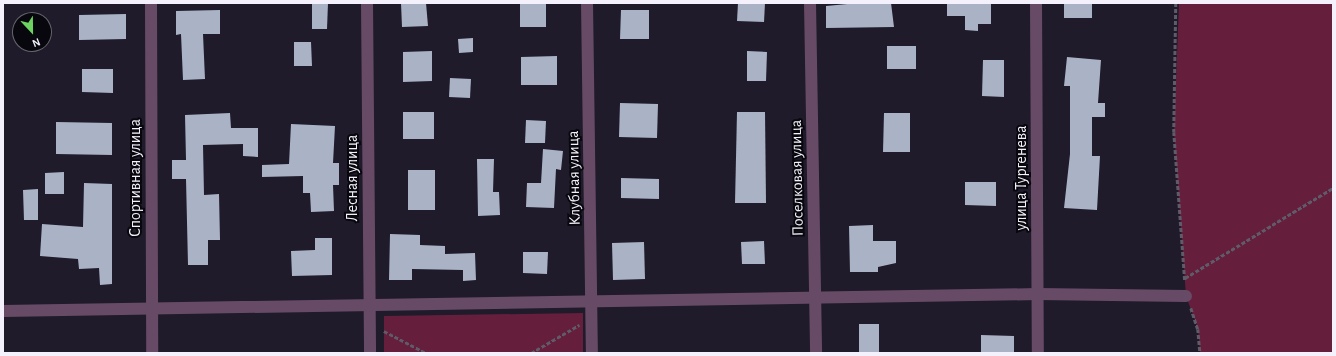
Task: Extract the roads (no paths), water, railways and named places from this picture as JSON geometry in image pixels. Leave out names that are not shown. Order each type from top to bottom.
[{"type":"street","name":"Спортивная улица","points":[[151,3],[152,353]]},
{"type":"street","name":"Лесная улица","points":[[367,3],[370,353]]},
{"type":"street","name":"Клубная улица","points":[[587,3],[592,353]]},
{"type":"street","name":"Поселковая улица","points":[[810,3],[816,353]]},
{"type":"street","name":"улица Тургенева","points":[[1036,3],[1038,353]]},
{"type":"street","points":[[3,311],[1038,294],[1186,296]]}]
